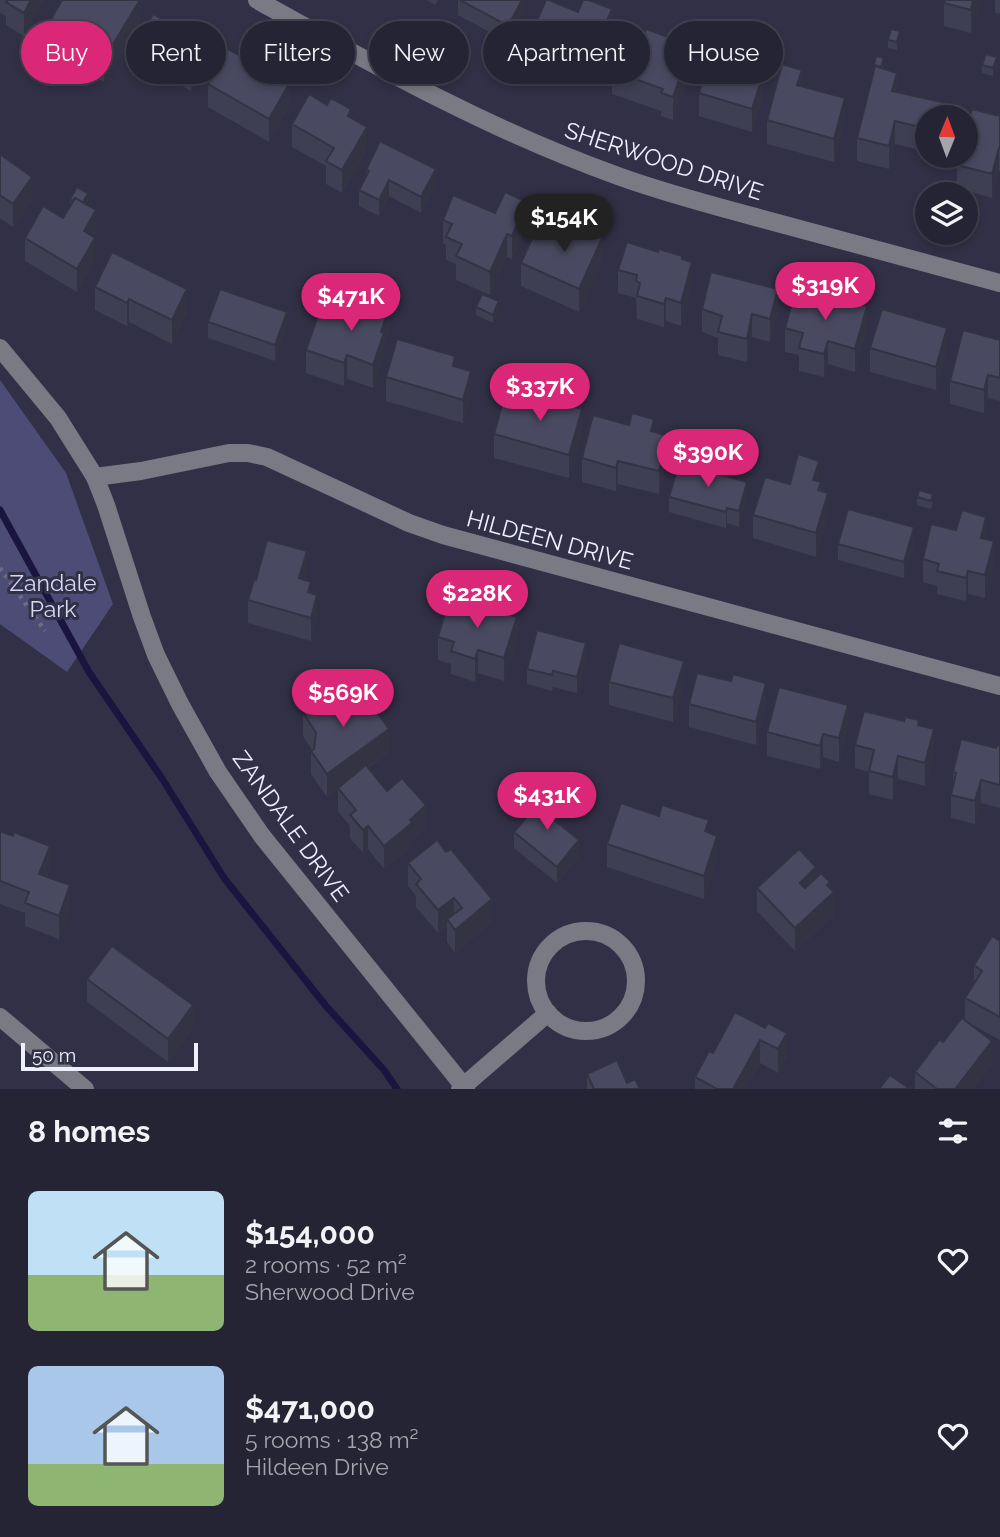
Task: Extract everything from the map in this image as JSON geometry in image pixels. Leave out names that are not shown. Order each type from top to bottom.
[{"type":"street","name":"SHERWOOD DRIVE","points":[[257,0],[484,121],[606,172],[685,198],[1000,283]]},
{"type":"street","name":"ZANDALE DRIVE","points":[[0,348],[58,418],[95,477],[156,655],[218,772],[262,836],[463,1088]]},
{"type":"street","name":"HILDEEN DRIVE","points":[[95,477],[141,471],[229,453],[267,457],[410,523],[457,539],[1000,687]]},
{"type":"street","points":[[589,930],[605,934],[620,943],[630,956],[636,988],[631,1003],[621,1017],[608,1026],[592,1031],[576,1030],[561,1024],[548,1013],[539,999],[536,983],[538,966],[557,940],[572,933],[589,930]]},
{"type":"street","points":[[463,1088],[548,1013]]},
{"type":"street","points":[[0,1017],[85,1089]]},
{"type":"path","points":[[0,568],[45,631]]},
{"type":"green space","name":"Zandale Park","points":[[0,380],[66,473],[113,604],[67,672],[0,624]]},
{"type":"building","points":[[31,0],[24,13],[6,2]]},
{"type":"building","points":[[62,0],[140,0],[112,46],[112,21],[51,19]]},
{"type":"building","points":[[460,0],[522,0],[511,21],[499,21]]},
{"type":"building","points":[[546,0],[578,12],[583,0],[612,9],[607,21],[537,21]]},
{"type":"building","points":[[945,0],[973,0],[971,10],[944,3]]},
{"type":"building","points":[[153,14],[166,21],[149,21]]},
{"type":"building","points":[[891,29],[900,31],[897,42],[888,40]]},
{"type":"building","points":[[650,30],[664,36],[664,84],[678,84],[673,97],[661,93],[663,89],[649,84]]},
{"type":"building","points":[[228,49],[240,56],[240,84],[289,84],[269,119],[208,84],[226,84]]},
{"type":"building","points":[[986,54],[997,57],[993,68],[982,65]]},
{"type":"building","points":[[876,56],[884,58],[881,67],[874,65]]},
{"type":"building","points":[[783,64],[802,70],[797,85],[845,98],[834,139],[767,120],[777,84],[783,84]]},
{"type":"building","points":[[875,66],[897,73],[892,91],[950,104],[915,105],[915,126],[895,121],[889,146],[857,138]]},
{"type":"building","points":[[702,84],[760,84],[752,109],[699,93]]},
{"type":"building","points":[[309,94],[327,105],[331,98],[351,109],[348,116],[367,127],[342,170],[326,161],[334,148],[292,124]]},
{"type":"building","points":[[978,110],[1000,116],[1000,148],[992,174],[969,168],[978,168]]},
{"type":"building","points":[[380,141],[436,169],[421,197],[389,180],[379,200],[359,190]]},
{"type":"building","points":[[0,154],[32,177],[13,204],[0,195]]},
{"type":"building","points":[[77,187],[88,193],[83,203],[75,198],[73,201],[70,199]]},
{"type":"building","points":[[505,192],[527,202],[512,236],[507,234],[490,272],[456,256],[462,244],[446,237],[452,224],[443,220],[453,195],[495,213]]},
{"type":"building","points":[[75,198],[96,210],[84,231],[95,238],[77,269],[25,238],[43,206],[63,218]]},
{"type":"building","points":[[569,221],[603,236],[579,289],[521,263],[536,230],[561,241]]},
{"type":"building","points":[[627,242],[682,256],[682,259],[692,262],[681,303],[666,298],[664,304],[637,296],[640,283],[636,281],[637,275],[618,270]]},
{"type":"building","points":[[112,252],[187,289],[172,320],[129,299],[127,303],[95,287]]},
{"type":"building","points":[[711,272],[778,289],[770,319],[752,314],[747,339],[718,332],[722,316],[702,309]]},
{"type":"building","points":[[220,289],[287,312],[275,345],[208,322]]},
{"type":"building","points":[[795,292],[836,303],[837,298],[867,306],[855,349],[828,341],[824,354],[799,348],[803,333],[785,328]]},
{"type":"building","points":[[482,294],[499,301],[493,315],[476,307]]},
{"type":"building","points":[[358,296],[390,305],[373,365],[347,355],[344,363],[306,350],[320,310],[349,320]]},
{"type":"building","points":[[882,309],[947,328],[936,367],[870,348]]},
{"type":"building","points":[[963,330],[1000,340],[1000,378],[988,375],[984,390],[950,381]]},
{"type":"building","points":[[397,339],[455,356],[453,366],[471,371],[463,400],[386,377]]},
{"type":"building","points":[[519,392],[582,409],[569,455],[494,434],[502,405],[514,408]]},
{"type":"building","points":[[632,413],[654,419],[651,431],[668,436],[659,471],[618,461],[616,468],[582,458],[593,415],[629,425]]},
{"type":"building","points":[[798,454],[819,461],[813,480],[821,482],[818,490],[828,493],[816,533],[753,515],[765,477],[790,484]]},
{"type":"building","points":[[679,463],[747,482],[739,511],[727,508],[726,512],[669,497]]},
{"type":"building","points":[[919,490],[933,494],[931,501],[917,497]]},
{"type":"building","points":[[848,509],[914,527],[904,562],[838,544]]},
{"type":"building","points":[[962,510],[986,517],[981,538],[994,541],[985,575],[968,571],[966,578],[937,571],[939,564],[923,559],[931,524],[956,530]]},
{"type":"building","points":[[267,540],[307,551],[299,578],[311,582],[308,592],[317,595],[311,618],[248,600]]},
{"type":"building","points":[[449,600],[483,611],[484,607],[517,617],[504,658],[478,650],[475,659],[451,651],[454,642],[438,637]]},
{"type":"building","points":[[537,630],[586,643],[577,677],[553,671],[552,675],[527,669]]},
{"type":"building","points":[[619,643],[684,661],[673,698],[609,682]]},
{"type":"building","points":[[697,673],[731,681],[733,674],[766,683],[756,722],[689,704]]},
{"type":"building","points":[[779,687],[848,705],[839,738],[823,734],[820,746],[767,732]]},
{"type":"building","points":[[334,690],[345,706],[363,693],[389,729],[327,774],[311,751],[314,749],[316,733],[303,712]]},
{"type":"building","points":[[864,711],[904,721],[905,717],[919,720],[918,725],[934,729],[925,763],[898,756],[893,777],[869,771],[874,750],[855,745]]},
{"type":"building","points":[[961,739],[996,748],[996,745],[1000,746],[1000,785],[981,780],[975,801],[951,795]]},
{"type":"building","points":[[366,765],[387,791],[402,778],[426,805],[410,820],[412,823],[384,846],[368,826],[363,830],[350,815],[356,810],[338,788]]},
{"type":"building","points":[[545,795],[561,808],[553,819],[579,840],[557,867],[514,832]]},
{"type":"building","points":[[621,803],[659,816],[662,805],[709,820],[705,831],[717,836],[704,876],[607,844]]},
{"type":"building","points":[[0,831],[13,836],[14,832],[50,846],[39,874],[70,885],[59,916],[25,903],[29,892],[0,881]]},
{"type":"building","points":[[437,840],[446,852],[451,849],[492,899],[455,930],[447,919],[462,908],[454,898],[438,910],[416,884],[421,879],[408,863]]},
{"type":"building","points":[[799,849],[816,867],[800,883],[805,888],[821,873],[830,882],[827,885],[834,892],[795,928],[757,888]]},
{"type":"building","points":[[992,936],[1000,941],[1000,1017],[965,998],[982,971],[974,965]]},
{"type":"building","points":[[112,946],[193,1005],[168,1039],[87,979]]},
{"type":"building","points":[[735,1012],[765,1028],[768,1023],[787,1033],[778,1049],[760,1040],[733,1089],[717,1089],[695,1077],[709,1051],[713,1053]]},
{"type":"building","points":[[962,1018],[992,1041],[955,1089],[937,1089],[915,1072],[940,1039],[943,1042]]},
{"type":"building","points":[[617,1060],[627,1083],[635,1079],[640,1089],[594,1089],[587,1074]]},
{"type":"building","points":[[890,1075],[910,1089],[879,1089]]},
{"type":"waterway","points":[[0,510],[89,672],[163,780],[224,878],[326,1006],[384,1070],[397,1089]]}]
